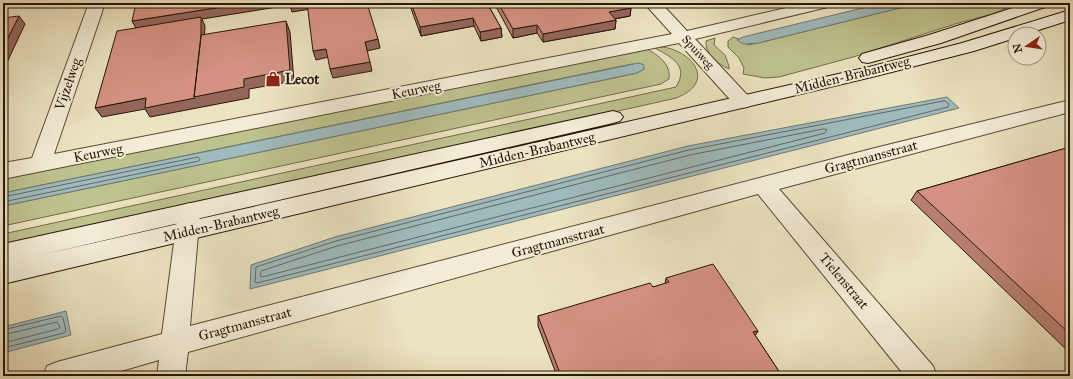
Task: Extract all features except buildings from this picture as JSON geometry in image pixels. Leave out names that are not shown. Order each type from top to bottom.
[{"type":"street","name":"Vijzelweg","points":[[40,164],[96,3]]},
{"type":"street","name":"Spuiweg","points":[[652,3],[738,95]]},
{"type":"street","name":"Keurweg","points":[[3,171],[683,37],[827,3]]},
{"type":"street","name":"Midden-Brabantweg","points":[[738,95],[935,39],[1043,3]]},
{"type":"street","name":"Midden-Brabantweg","points":[[3,274],[187,222],[738,95],[968,47],[1069,15]]},
{"type":"street","name":"Gragtmansstraat","points":[[57,376],[174,343],[1064,107]]},
{"type":"street","name":"Tielenstraat","points":[[764,186],[924,376]]},
{"type":"street","name":"Midden-Brabantweg","points":[[3,254],[187,222]]},
{"type":"street","points":[[171,376],[187,222]]},
{"type":"green space","points":[[920,3],[1019,3],[992,14],[955,24],[853,57],[779,77],[765,78],[743,74],[744,68],[739,58],[728,47],[728,41],[733,37],[748,45]]},
{"type":"green space","points":[[715,38],[714,45],[725,55],[729,69],[713,58],[706,46],[706,41]]},
{"type":"green space","points":[[663,47],[684,55],[691,61],[696,69],[698,77],[695,84],[688,92],[676,98],[3,250],[3,234],[676,87],[680,80],[680,68],[668,55],[655,48]]},
{"type":"green space","points":[[647,49],[660,58],[668,69],[669,79],[661,84],[3,226],[3,206],[637,73],[644,69],[643,65],[632,64],[3,193],[3,178]]},
{"type":"water","points":[[883,3],[920,3],[758,43],[743,44],[737,40],[743,37]]},
{"type":"water","points":[[639,63],[644,65],[644,69],[637,73],[3,206],[3,193]]},
{"type":"water","points":[[947,97],[959,108],[250,289],[251,265],[335,237],[688,146]]},
{"type":"water","points":[[66,311],[71,335],[3,353],[3,327]]},
{"type":"place","name":"Lecot","points":[[273,79]]}]
